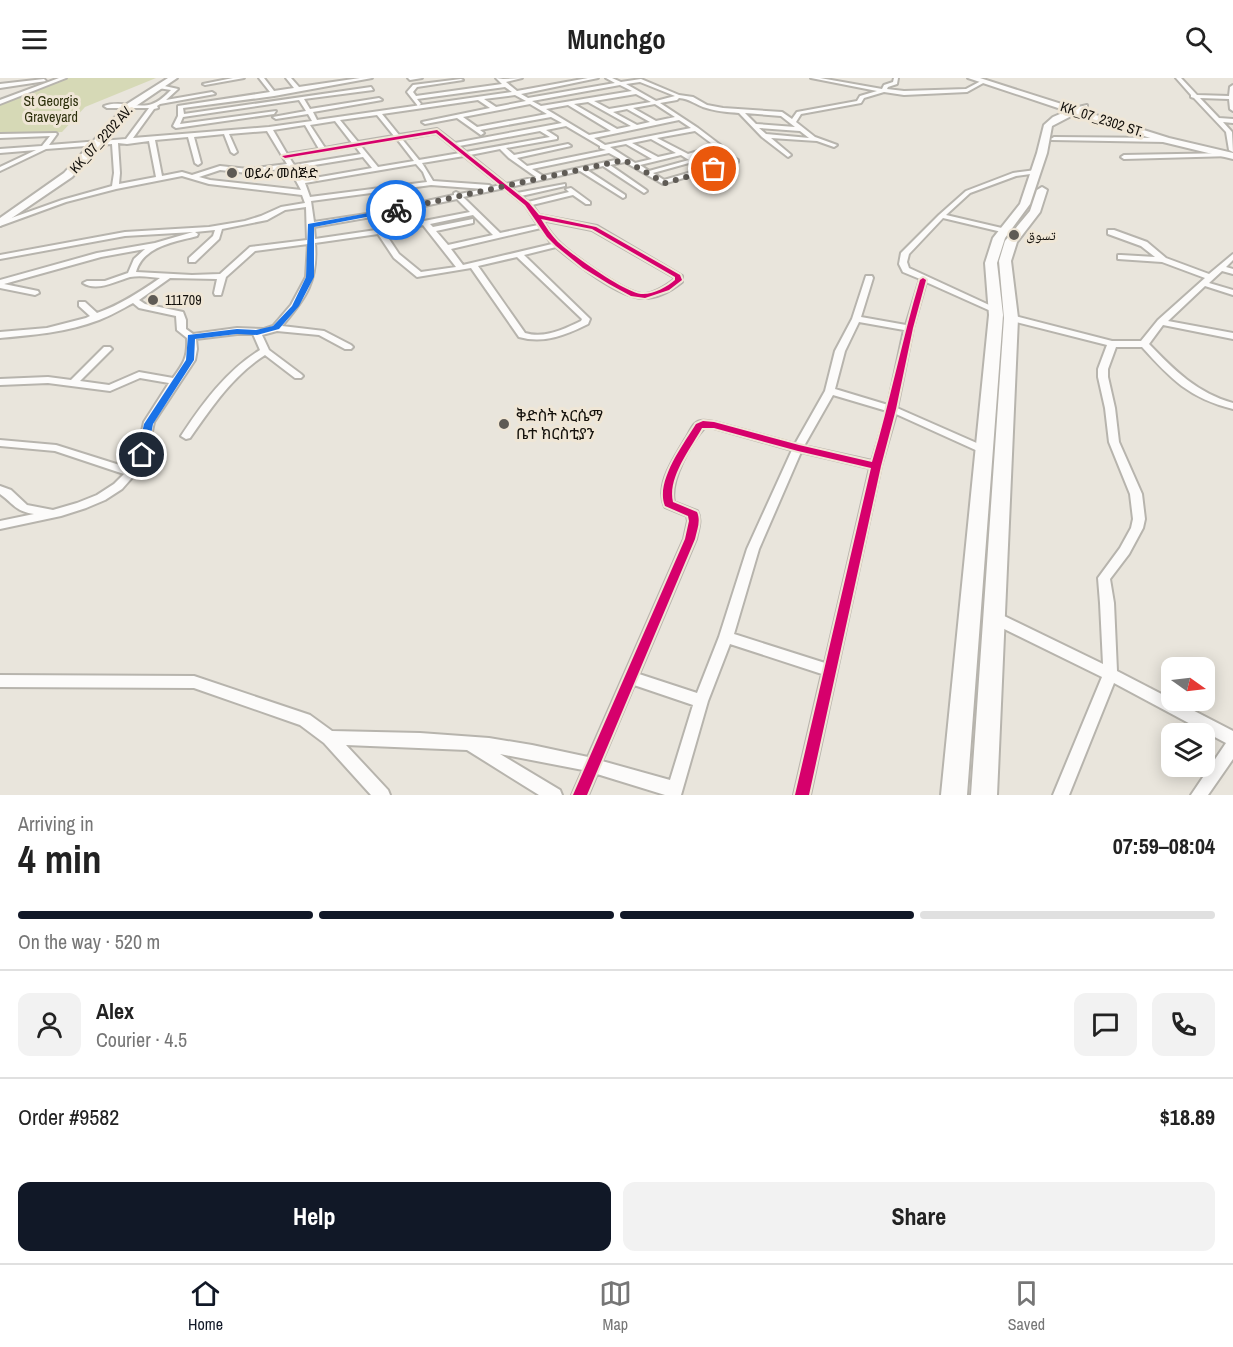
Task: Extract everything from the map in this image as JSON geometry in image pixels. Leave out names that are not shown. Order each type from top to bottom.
[{"type":"main road","name":"KK_07_2202 AV.","points":[[0,222],[58,183],[96,145],[129,106],[172,78]]},
{"type":"main road","points":[[129,106],[172,78]]},
{"type":"main road","name":"KK_07_2302 ST.","points":[[972,78],[1008,84],[1033,92],[1075,111],[1232,153]]},
{"type":"main road","name":"KK_07_2302 ST.","points":[[986,80],[999,87],[1166,140],[1232,153]]},
{"type":"main road","points":[[954,795],[984,450],[1003,314],[991,263],[1003,231],[1024,207],[1036,172],[1056,128],[1075,111]]},
{"type":"main road","points":[[990,794],[1005,261],[1014,236],[1035,212],[1048,171],[1051,141]]},
{"type":"street","points":[[2,86],[6,78],[12,78]]},
{"type":"street","points":[[2,86],[59,78]]},
{"type":"street","points":[[0,102],[64,78]]},
{"type":"street","points":[[203,81],[242,78]]},
{"type":"street","points":[[261,78],[274,94]]},
{"type":"street","points":[[315,78],[323,86]]},
{"type":"street","points":[[107,106],[180,107],[370,78]]},
{"type":"street","points":[[416,86],[409,82],[410,79],[420,78]]},
{"type":"street","points":[[415,98],[520,78]]},
{"type":"street","points":[[0,151],[96,145],[269,129],[480,99],[596,78]]},
{"type":"street","points":[[608,78],[655,102],[720,148],[633,165]]},
{"type":"street","points":[[813,78],[904,93],[967,90],[986,80]]},
{"type":"street","points":[[794,121],[799,113],[858,102],[862,97],[882,91],[886,86],[896,82],[896,78]]},
{"type":"street","points":[[1124,156],[1232,153],[1230,132],[1178,78]]},
{"type":"street","points":[[291,79],[298,90]]},
{"type":"street","points":[[420,108],[410,92],[416,86],[460,79],[488,97]]},
{"type":"street","points":[[363,80],[390,112]]},
{"type":"street","points":[[579,80],[613,96],[628,108],[655,123]]},
{"type":"street","points":[[425,122],[643,80],[712,108],[782,114],[816,140]]},
{"type":"street","points":[[203,81],[219,102]]},
{"type":"street","points":[[502,81],[516,93],[602,147],[647,173],[668,182],[736,161]]},
{"type":"street","points":[[128,142],[153,106],[174,90],[160,87]]},
{"type":"street","points":[[1233,87],[1231,98],[1233,109]]},
{"type":"street","points":[[181,116],[371,88]]},
{"type":"street","points":[[540,108],[638,92]]},
{"type":"street","points":[[162,101],[212,94]]},
{"type":"street","points":[[331,94],[341,106]]},
{"type":"street","points":[[260,96],[283,127]]},
{"type":"street","points":[[609,111],[675,99],[678,96]]},
{"type":"street","points":[[1193,96],[1231,98]]},
{"type":"street","points":[[302,98],[316,123]]},
{"type":"street","points":[[480,99],[508,112]]},
{"type":"street","points":[[176,126],[310,111],[379,100]]},
{"type":"street","points":[[589,100],[636,127]]},
{"type":"street","points":[[570,104],[616,131]]},
{"type":"street","points":[[163,138],[176,126],[181,116],[180,107]]},
{"type":"street","points":[[409,110],[466,154],[502,188],[527,204],[541,221],[557,244],[621,289],[641,296],[653,294],[676,283],[680,278],[594,228],[541,221],[498,236],[446,248]]},
{"type":"street","points":[[740,111],[764,136],[788,154]]},
{"type":"street","points":[[379,114],[426,172],[431,183]]},
{"type":"street","points":[[458,116],[488,139]]},
{"type":"street","points":[[476,129],[553,116]]},
{"type":"street","points":[[514,117],[521,122]]},
{"type":"street","points":[[588,137],[680,118]]},
{"type":"street","points":[[337,120],[376,169]]},
{"type":"street","points":[[1217,120],[1233,121]]},
{"type":"street","points":[[307,124],[323,150]]},
{"type":"street","points":[[454,145],[567,124]]},
{"type":"street","points":[[754,126],[803,129]]},
{"type":"street","points":[[269,129],[301,182],[307,199],[310,225],[310,277],[295,306],[276,328]]},
{"type":"street","points":[[541,129],[581,156]]},
{"type":"street","points":[[602,147],[696,129]]},
{"type":"street","points":[[285,156],[437,130]]},
{"type":"street","points":[[226,133],[234,152]]},
{"type":"street","points":[[0,136],[55,134],[42,149],[0,169]]},
{"type":"street","points":[[191,136],[198,163]]},
{"type":"street","points":[[764,136],[816,140],[834,145]]},
{"type":"street","points":[[647,173],[694,160],[651,137]]},
{"type":"street","points":[[301,182],[555,138]]},
{"type":"street","points":[[152,139],[159,177]]},
{"type":"street","points":[[1051,141],[1166,140]]},
{"type":"street","points":[[626,142],[657,159]]},
{"type":"street","points":[[115,143],[117,173],[115,187]]},
{"type":"street","points":[[511,157],[568,146]]},
{"type":"street","points":[[502,148],[542,178]]},
{"type":"street","points":[[526,168],[609,151]]},
{"type":"street","points":[[191,177],[220,168],[256,170],[364,154]]},
{"type":"street","points":[[310,225],[502,188],[624,160]]},
{"type":"street","points":[[604,164],[644,191]]},
{"type":"street","points":[[581,169],[623,196]]},
{"type":"street","points":[[256,170],[262,187]]},
{"type":"street","points":[[1036,172],[1015,174],[968,192],[940,216],[906,253],[903,259],[906,270],[923,280],[1003,314],[1112,344],[1144,344],[1187,388],[1233,413]]},
{"type":"street","points":[[352,173],[356,192]]},
{"type":"street","points":[[0,222],[115,187],[182,174],[236,186],[262,187],[307,199]]},
{"type":"street","points":[[551,176],[588,203]]},
{"type":"street","points":[[0,258],[125,234],[219,228],[259,220],[307,199],[356,192],[431,183],[502,188]]},
{"type":"street","points":[[449,184],[458,197],[498,236]]},
{"type":"street","points":[[516,195],[563,185]]},
{"type":"street","points":[[527,204],[574,193]]},
{"type":"street","points":[[372,214],[392,253],[418,274],[473,266],[557,244]]},
{"type":"street","points":[[218,293],[222,276],[253,249],[476,216]]},
{"type":"street","points":[[431,230],[476,216]]},
{"type":"street","points":[[940,216],[1003,231]]},
{"type":"street","points":[[425,223],[461,268]]},
{"type":"street","points":[[192,260],[212,242],[219,228]]},
{"type":"street","points":[[0,284],[100,255],[156,245],[209,229]]},
{"type":"street","points":[[1111,232],[1144,244],[1163,260]]},
{"type":"street","points":[[132,274],[132,267],[137,260],[156,245]]},
{"type":"street","points":[[473,266],[522,335],[534,338],[543,337],[585,322],[586,319],[518,254]]},
{"type":"street","points":[[1144,344],[1161,322],[1233,256]]},
{"type":"street","points":[[1121,257],[1163,260],[1211,277]]},
{"type":"street","points":[[1221,268],[1233,272]]},
{"type":"street","points":[[87,283],[106,283],[132,274],[222,276]]},
{"type":"street","points":[[0,335],[71,327],[97,318],[134,300],[168,275]]},
{"type":"street","points":[[329,738],[469,743],[511,748],[593,765],[674,792],[701,701],[726,637],[760,531],[798,448],[830,391],[843,343],[856,319],[869,278]]},
{"type":"street","points":[[801,795],[876,466],[892,409],[909,328],[923,280]]},
{"type":"street","points":[[0,284],[35,293]]},
{"type":"street","points":[[1202,284],[1233,293]]},
{"type":"street","points":[[134,300],[142,306],[180,314],[181,330],[191,337],[237,331],[257,333],[276,328],[321,333],[348,347]]},
{"type":"street","points":[[82,304],[97,318]]},
{"type":"street","points":[[856,319],[909,328]]},
{"type":"street","points":[[1161,322],[1233,336]]},
{"type":"street","points":[[257,333],[265,351],[298,376]]},
{"type":"street","points":[[0,525],[74,509],[104,496],[130,472],[142,455],[148,424],[190,360],[191,337]]},
{"type":"street","points":[[1061,795],[1110,674],[1104,578],[1125,552],[1139,519],[1136,494],[1114,442],[1103,377],[1103,369],[1112,344]]},
{"type":"street","points":[[73,383],[107,349]]},
{"type":"street","points":[[186,436],[252,357],[265,351]]},
{"type":"street","points":[[0,382],[48,380],[110,388],[140,375],[177,382]]},
{"type":"street","points":[[830,391],[892,409],[984,450]]},
{"type":"street","points":[[1216,402],[1233,406]]},
{"type":"street","points":[[580,795],[690,539],[694,521],[693,514],[669,504],[667,492],[670,479],[699,426],[714,425],[876,466]]},
{"type":"street","points":[[0,443],[56,448],[130,472]]},
{"type":"street","points":[[0,490],[6,491],[18,505],[26,509],[53,513]]},
{"type":"street","points":[[995,618],[1110,674],[1233,739]]},
{"type":"street","points":[[726,637],[831,671]]},
{"type":"street","points":[[632,678],[701,701]]},
{"type":"street","points":[[0,681],[194,682],[306,720],[329,738],[382,795]]},
{"type":"street","points":[[469,743],[554,795]]},
{"type":"street","points":[[1200,795],[1233,746]]},
{"type":"green space","name":"St Georgis Graveyard","points":[[67,78],[156,78],[85,107],[62,132],[0,135],[0,103]]},
{"type":"cycle path","points":[[285,156],[437,131],[527,204],[558,245],[611,283],[633,294],[645,296],[661,291],[679,280],[678,276],[594,228],[540,217]]},
{"type":"cycle path","points":[[802,795],[876,466],[892,409],[909,328],[923,280]]},
{"type":"cycle path","points":[[580,795],[690,539],[694,521],[693,514],[669,504],[667,496],[668,486],[676,465],[699,426],[714,425],[876,466]]},
{"type":"way so far","points":[[396,210],[624,160],[665,183],[714,169]]},
{"type":"place","name":"ወይራ መስጅድ","points":[[232,173]]},
{"type":"place","name":"تسوق","points":[[1014,235]]},
{"type":"place","name":"111709","points":[[153,300]]},
{"type":"place","name":"ቅድስት አርሴማ ቤተ ክርስቲያን","points":[[504,424]]},
{"type":"route","points":[[142,455],[148,424],[190,360],[191,337],[237,331],[257,333],[276,328],[295,306],[310,277],[312,255],[310,225],[396,210]]}]
